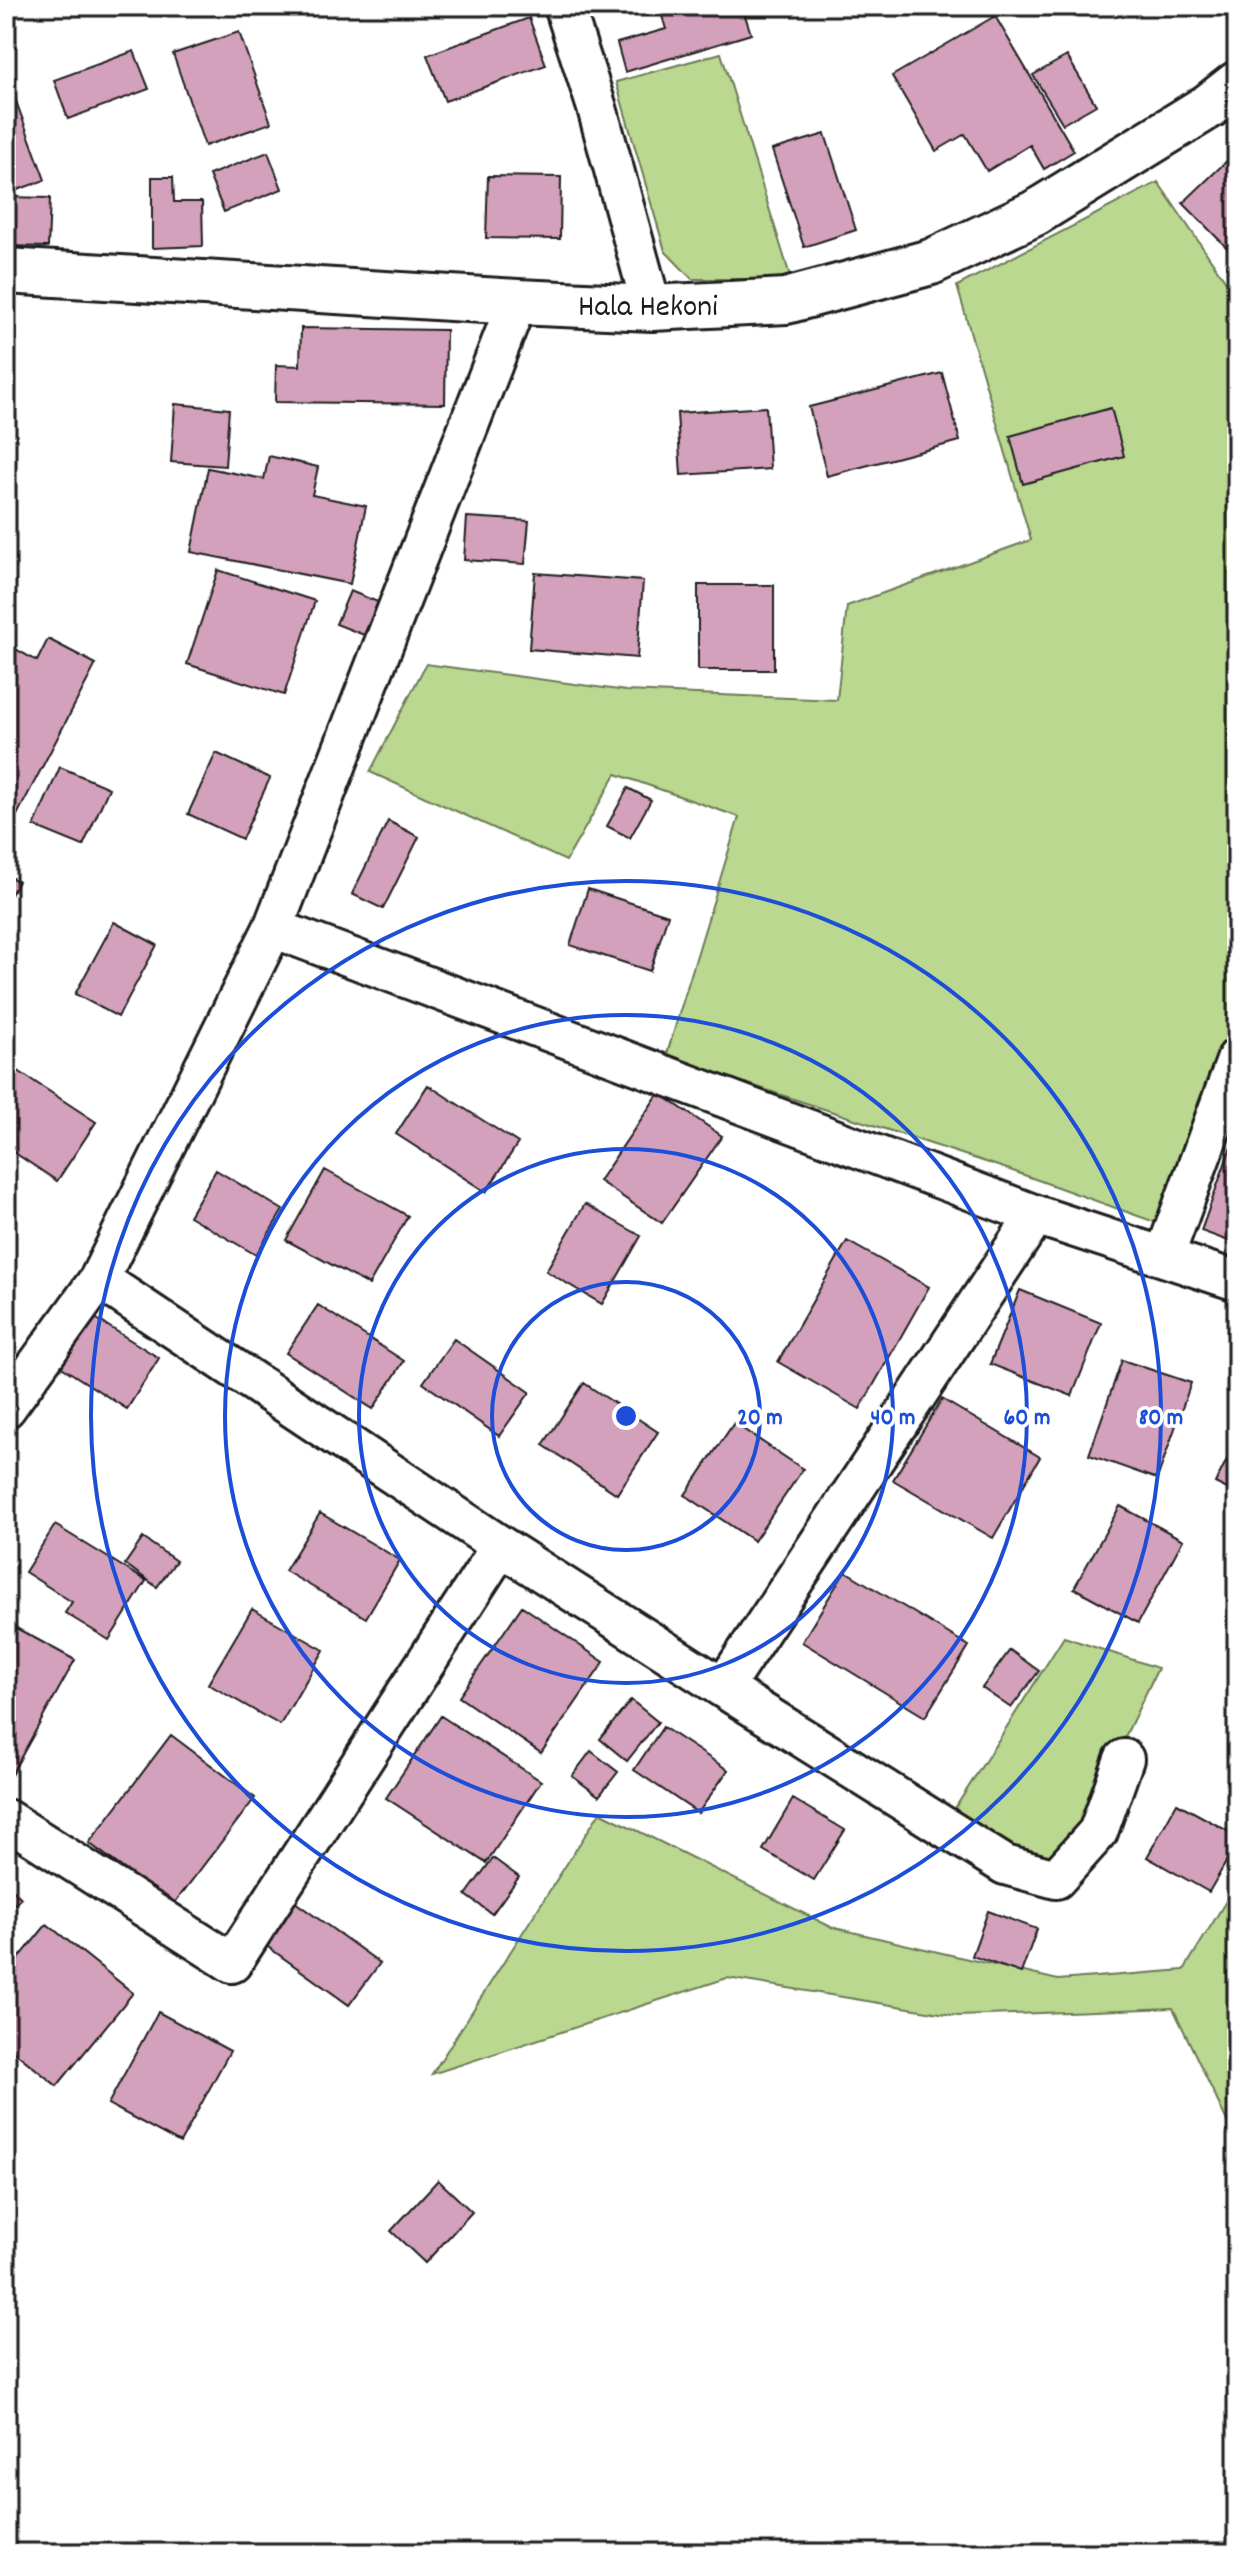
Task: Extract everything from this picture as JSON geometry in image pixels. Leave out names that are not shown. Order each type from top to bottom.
[{"type":"street","points":[[564,6],[597,108],[652,308]]},
{"type":"street","name":"Hala Hekoni","points":[[6,271],[652,308],[786,301],[931,262],[1035,213],[1209,106],[1237,84]]},
{"type":"street","points":[[6,1408],[99,1279],[273,928],[517,302]]},
{"type":"street","points":[[273,928],[1036,1215],[1237,1281]]},
{"type":"street","points":[[1164,1257],[1237,1058]]},
{"type":"street","points":[[723,1688],[1036,1215]]},
{"type":"street","points":[[99,1279],[501,1546],[1005,1865],[1056,1879],[1098,1832],[1124,1759]]},
{"type":"street","points":[[6,1819],[232,1963],[501,1546]]},
{"type":"green space","points":[[721,53],[791,279],[692,279],[665,251],[616,82]]},
{"type":"green space","points":[[1158,182],[1237,298],[1237,1104],[1188,1234],[1010,1170],[666,1057],[739,817],[616,774],[566,861],[370,772],[426,664],[626,691],[837,700],[847,606],[1031,540],[957,286]]},
{"type":"green space","points":[[1064,1637],[1158,1668],[1085,1820],[1046,1859],[1009,1849],[952,1813]]},
{"type":"green space","points":[[600,1812],[831,1927],[1058,1980],[1184,1970],[1237,1883],[1237,2142],[1173,2008],[958,2016],[727,1978],[432,2074]]},
{"type":"building","points":[[659,6],[742,6],[751,34],[625,72],[617,43],[666,29]]},
{"type":"building","points":[[995,16],[1074,151],[1044,169],[1030,145],[987,171],[965,134],[936,151],[892,76]]},
{"type":"building","points":[[529,18],[546,65],[445,101],[427,55]]},
{"type":"building","points":[[239,32],[271,123],[205,146],[173,54]]},
{"type":"building","points":[[134,51],[149,89],[68,119],[54,80]]},
{"type":"building","points":[[1067,56],[1096,105],[1063,124],[1033,75]]},
{"type":"building","points":[[6,78],[45,180],[6,194]]},
{"type":"building","points":[[825,134],[856,230],[804,247],[772,150]]},
{"type":"building","points":[[1237,151],[1237,258],[1183,203]]},
{"type":"building","points":[[268,152],[282,189],[224,212],[209,175]]},
{"type":"building","points":[[488,176],[561,177],[560,239],[486,238]]},
{"type":"building","points":[[152,177],[173,177],[174,202],[202,202],[203,246],[152,248]]},
{"type":"building","points":[[6,197],[50,198],[48,247],[6,246]]},
{"type":"building","points":[[301,328],[446,330],[445,404],[275,402],[276,365],[300,366]]},
{"type":"building","points":[[6,355],[9,355],[9,396],[6,396]]},
{"type":"building","points":[[942,373],[960,441],[827,476],[809,407]]},
{"type":"building","points":[[175,404],[229,409],[225,466],[171,462]]},
{"type":"building","points":[[766,407],[770,469],[681,475],[677,413]]},
{"type":"building","points":[[1111,408],[1124,456],[1023,484],[1010,436]]},
{"type":"building","points":[[269,456],[318,467],[312,495],[366,506],[350,584],[191,552],[208,468],[264,479]]},
{"type":"building","points":[[467,517],[529,521],[525,564],[464,560]]},
{"type":"building","points":[[218,570],[315,601],[284,695],[187,664]]},
{"type":"building","points":[[535,573],[643,581],[637,658],[529,649]]},
{"type":"building","points":[[698,585],[774,585],[774,670],[698,670]]},
{"type":"building","points":[[350,591],[378,602],[364,635],[336,624]]},
{"type":"building","points":[[6,607],[15,611],[6,630]]},
{"type":"building","points":[[48,639],[96,664],[14,821],[6,817],[6,654],[10,646],[37,661]]},
{"type":"building","points":[[216,753],[270,778],[242,839],[188,814]]},
{"type":"building","points":[[60,767],[109,788],[83,846],[34,826]]},
{"type":"building","points":[[628,788],[651,800],[630,838],[607,826]]},
{"type":"building","points":[[388,821],[419,837],[383,909],[352,894]]},
{"type":"building","points":[[6,875],[18,881],[6,905]]},
{"type":"building","points":[[588,889],[668,915],[650,971],[570,945]]},
{"type":"building","points":[[114,922],[157,945],[118,1017],[75,994]]},
{"type":"building","points":[[6,1063],[96,1122],[57,1181],[6,1147]]},
{"type":"building","points":[[428,1085],[518,1143],[486,1192],[396,1134]]},
{"type":"building","points":[[659,1093],[722,1136],[662,1223],[599,1181]]},
{"type":"building","points":[[1237,1130],[1237,1244],[1201,1231]]},
{"type":"building","points":[[216,1170],[283,1210],[256,1255],[189,1216]]},
{"type":"building","points":[[325,1170],[408,1216],[369,1285],[286,1240]]},
{"type":"building","points":[[585,1204],[641,1236],[602,1304],[546,1271]]},
{"type":"building","points":[[847,1241],[929,1287],[860,1409],[778,1362]]},
{"type":"building","points":[[1020,1290],[1101,1323],[1072,1396],[990,1364]]},
{"type":"building","points":[[318,1305],[404,1361],[373,1409],[286,1353]]},
{"type":"building","points":[[92,1316],[159,1358],[127,1409],[60,1366]]},
{"type":"building","points":[[454,1339],[530,1392],[499,1436],[423,1383]]},
{"type":"building","points":[[1122,1360],[1191,1383],[1157,1479],[1089,1455]]},
{"type":"building","points":[[584,1383],[658,1432],[617,1494],[543,1445]]},
{"type":"building","points":[[942,1399],[1040,1457],[993,1538],[893,1480]]},
{"type":"building","points":[[734,1423],[803,1469],[754,1541],[685,1495]]},
{"type":"building","points":[[1237,1440],[1237,1494],[1215,1483]]},
{"type":"building","points":[[1120,1506],[1183,1540],[1138,1623],[1074,1588]]},
{"type":"building","points":[[320,1513],[400,1560],[366,1618],[285,1571]]},
{"type":"building","points":[[55,1525],[146,1581],[109,1640],[65,1613],[72,1602],[25,1572]]},
{"type":"building","points":[[143,1538],[176,1561],[157,1587],[125,1564]]},
{"type":"building","points":[[845,1571],[969,1646],[925,1717],[802,1642]]},
{"type":"building","points":[[522,1606],[604,1662],[541,1753],[459,1697]]},
{"type":"building","points":[[252,1609],[324,1650],[280,1725],[208,1684]]},
{"type":"building","points":[[7,1623],[75,1660],[11,1775],[6,1772]]},
{"type":"building","points":[[1010,1650],[1039,1671],[1011,1708],[982,1688]]},
{"type":"building","points":[[631,1700],[658,1722],[627,1761],[600,1739]]},
{"type":"building","points":[[441,1716],[541,1781],[486,1863],[386,1798]]},
{"type":"building","points":[[663,1727],[728,1770],[698,1813],[634,1770]]},
{"type":"building","points":[[171,1735],[255,1798],[173,1905],[89,1843]]},
{"type":"building","points":[[591,1751],[618,1772],[599,1796],[572,1776]]},
{"type":"building","points":[[793,1799],[845,1830],[814,1880],[763,1850]]},
{"type":"building","points":[[1177,1803],[1237,1836],[1237,1843],[1209,1892],[1147,1857]]},
{"type":"building","points":[[493,1858],[519,1877],[492,1914],[466,1895]]},
{"type":"building","points":[[6,1882],[21,1898],[6,1912]]},
{"type":"building","points":[[295,1902],[380,1963],[349,2005],[264,1944]]},
{"type":"building","points":[[988,1911],[1037,1929],[1021,1973],[972,1956]]},
{"type":"building","points":[[47,1924],[133,1993],[57,2086],[6,2045],[6,1974]]},
{"type":"building","points":[[158,2012],[230,2051],[180,2143],[108,2104]]},
{"type":"building","points":[[438,2180],[472,2212],[425,2263],[391,2231]]}]
